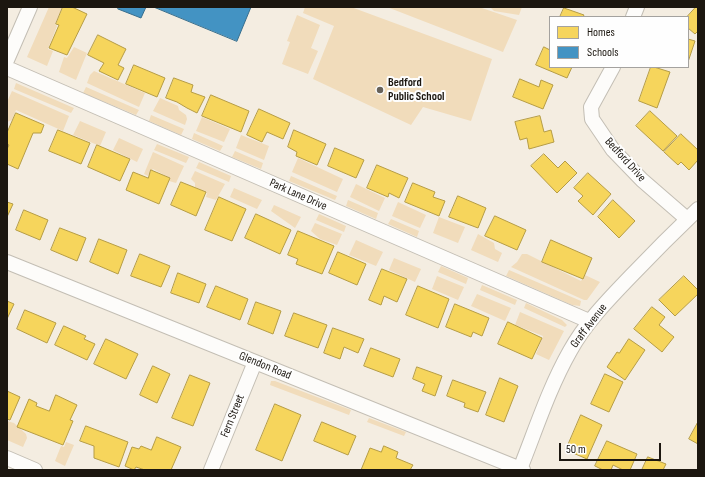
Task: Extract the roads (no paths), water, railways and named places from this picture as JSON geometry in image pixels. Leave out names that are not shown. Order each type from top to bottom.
[{"type":"street","points":[[7,60],[30,7]]},
{"type":"street","name":"Park Lane Drive","points":[[7,68],[589,321]]},
{"type":"street","name":"Bedford Drive","points":[[612,68],[591,107],[592,119],[613,150],[642,180],[687,219]]},
{"type":"street","name":"Graff Avenue","points":[[521,469],[549,394],[570,351],[589,321],[623,284],[698,208]]},
{"type":"street","name":"Glendon Road","points":[[7,262],[521,469]]},
{"type":"street","name":"Fern Street","points":[[211,470],[255,362]]},
{"type":"street","points":[[7,458],[35,470]]},
{"type":"place","name":"Bedford Public School","points":[[380,90]]}]
